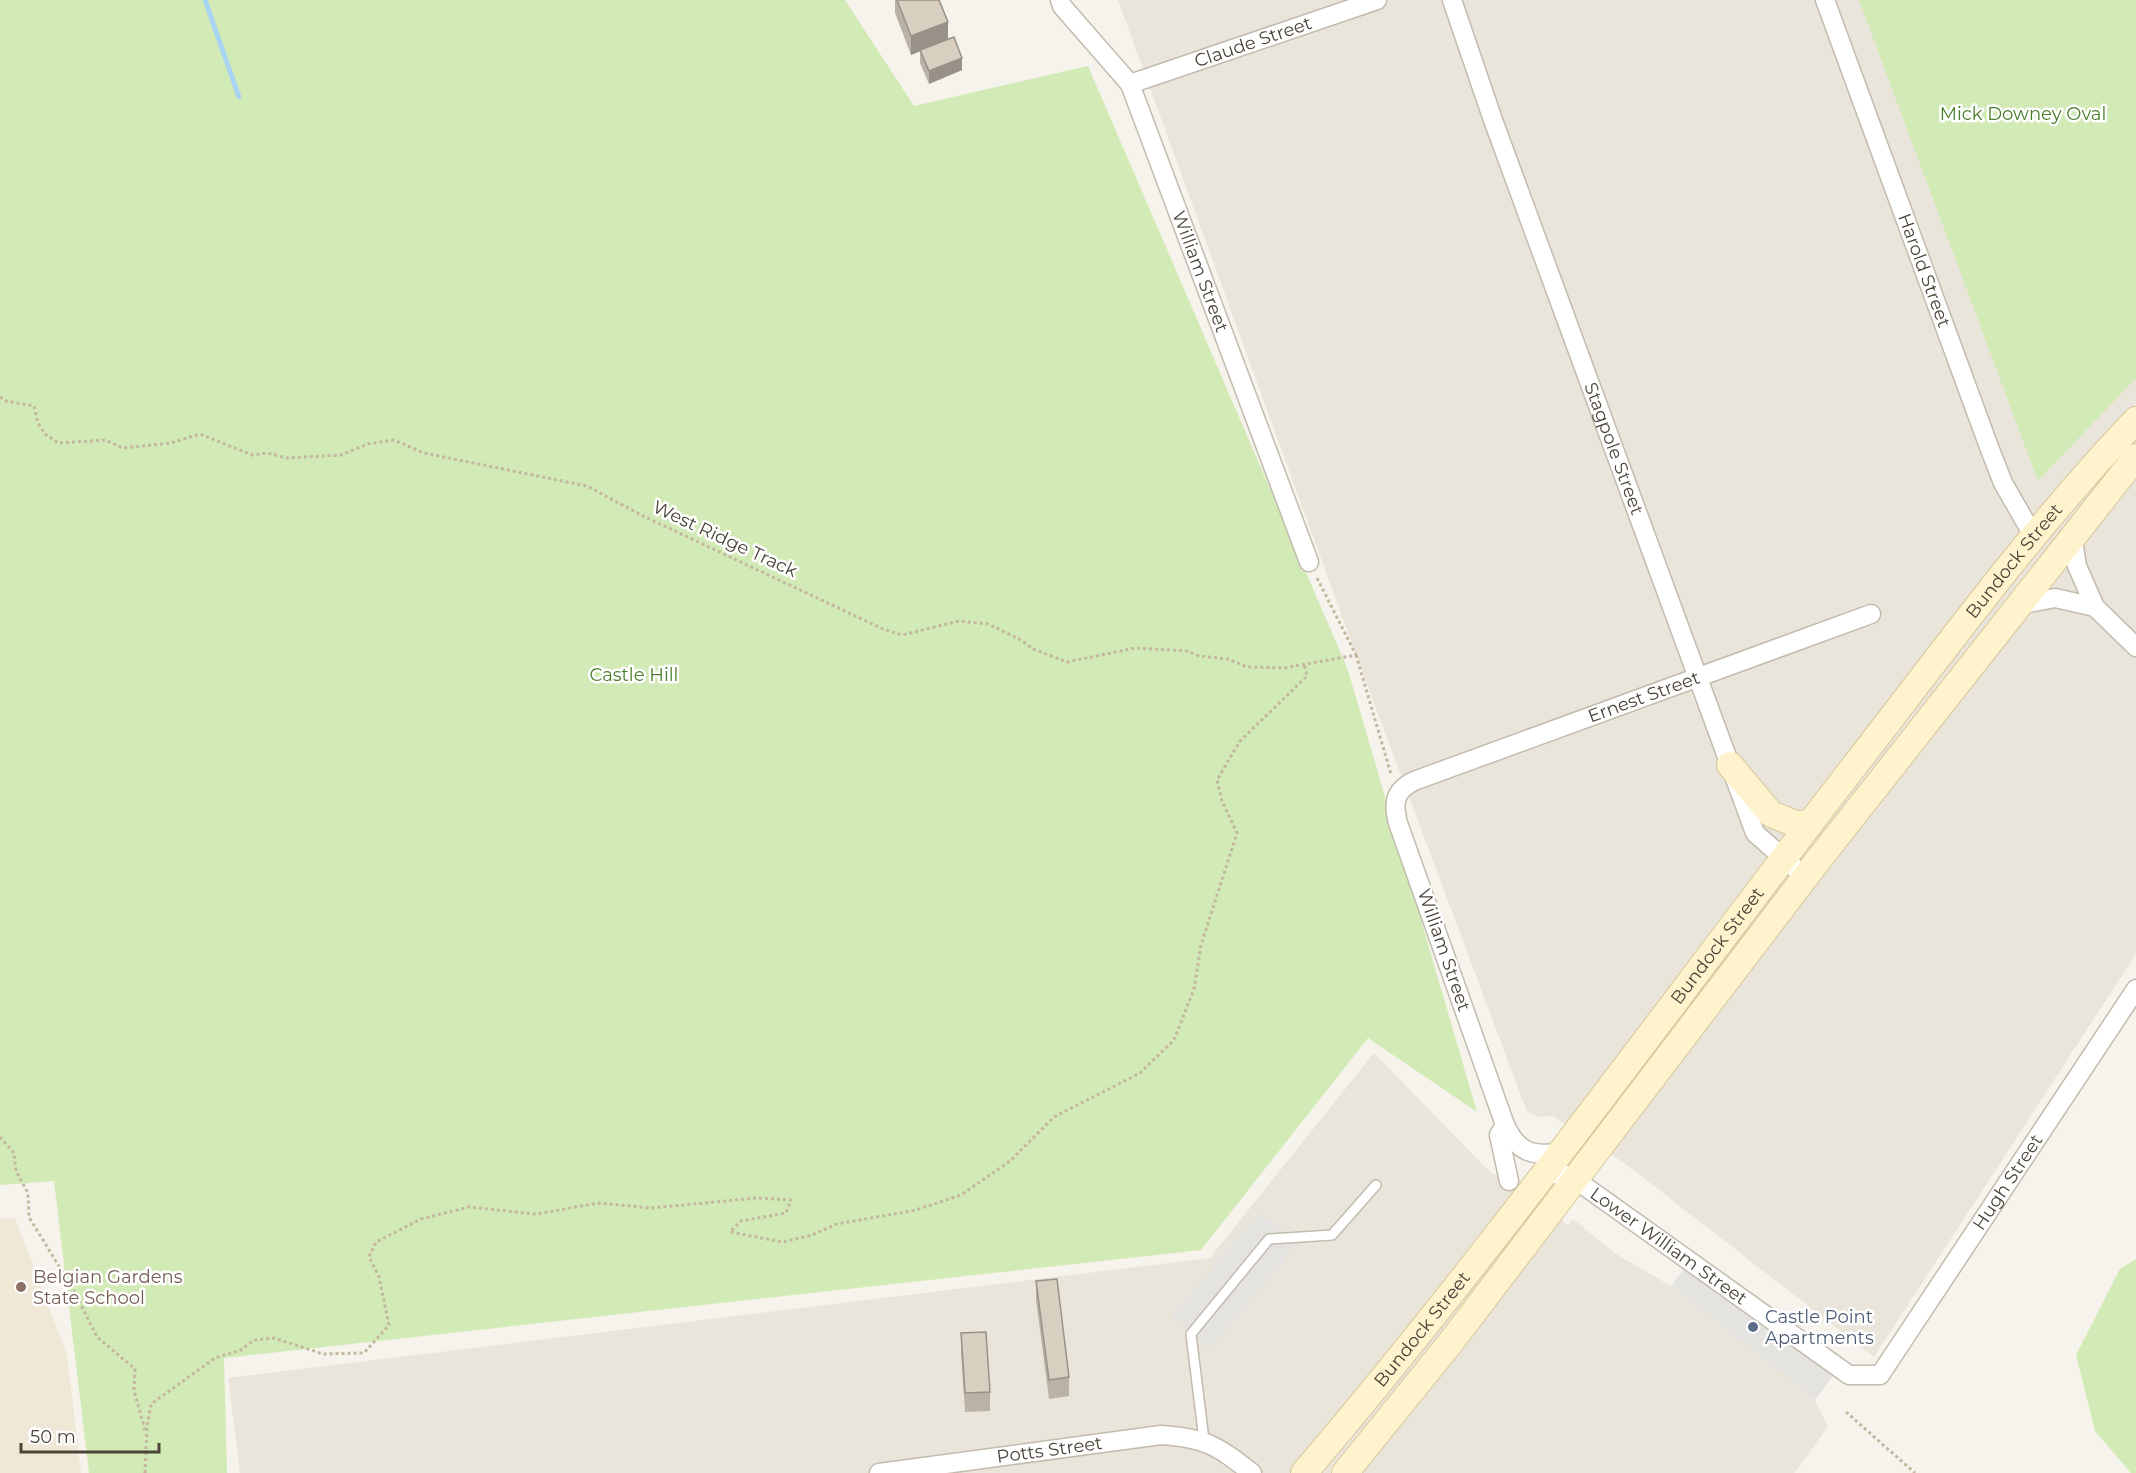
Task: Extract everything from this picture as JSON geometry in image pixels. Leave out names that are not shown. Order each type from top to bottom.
[{"type":"main road","name":"Bundock Street","points":[[1304,1473],[1388,1373],[1562,1152],[1783,858],[2033,535],[2136,420]]},
{"type":"main road","name":"Bundock Street","points":[[1345,1473],[1451,1342],[1805,877],[2072,535],[2136,457]]},
{"type":"main road","points":[[1730,765],[1771,814],[1796,824],[1811,823]]},
{"type":"street","name":"William Street","points":[[1060,0],[1130,84],[1309,562]]},
{"type":"street","name":"Claude Street","points":[[1130,84],[1377,0]]},
{"type":"street","name":"Stagpole Street","points":[[1452,0],[1492,120],[1755,833],[1805,877]]},
{"type":"street","name":"Harold Street","points":[[1825,0],[1989,447],[2003,483],[2033,535]]},
{"type":"street","points":[[2072,535],[2077,566],[2095,607],[2136,647]]},
{"type":"street","points":[[2017,605],[2055,598],[2095,607]]},
{"type":"street","name":"Ernest Street","points":[[1394,808],[1402,787],[1414,781],[1872,614]]},
{"type":"street","name":"William Street","points":[[1394,808],[1512,1140],[1531,1153],[1562,1152]]},
{"type":"street","name":"Hugh Street","points":[[1881,1375],[2136,989]]},
{"type":"street","name":"William Street","points":[[1505,1125],[1499,1136],[1509,1181]]},
{"type":"street","name":"Lower William Street","points":[[1545,1173],[1565,1174],[1576,1180],[1849,1375],[1881,1375]]},
{"type":"street","name":"Potts Street","points":[[884,1473],[1123,1438],[1161,1435],[1212,1444]]},
{"type":"street","points":[[1212,1444],[1232,1473]]},
{"type":"street","points":[[1212,1444],[1252,1473]]},
{"type":"lane","points":[[1212,1444],[1191,1334],[1269,1239],[1332,1235],[1376,1185]]},
{"type":"path","name":"West Ridge Track","points":[[0,397],[6,401],[34,406],[42,429],[58,443],[105,440],[123,448],[171,442],[200,434],[252,455],[267,453],[287,458],[341,455],[368,444],[394,440],[424,453],[587,486],[641,515],[883,629],[902,634],[959,621],[988,624],[1021,640],[1033,649],[1067,662],[1135,648],[1187,651],[1200,656],[1228,659],[1247,667],[1284,668],[1356,655]]},
{"type":"path","points":[[1309,562],[1356,655],[1387,767],[1394,782],[1394,808]]},
{"type":"path","points":[[145,1473],[146,1434],[151,1404],[215,1358],[241,1350],[254,1340],[274,1338],[323,1354],[364,1353],[389,1325],[379,1277],[369,1257],[376,1242],[421,1219],[469,1207],[536,1214],[599,1203],[651,1208],[757,1198],[791,1200],[786,1213],[741,1221],[730,1232],[783,1242],[812,1235],[837,1224],[916,1210],[961,1195],[1010,1161],[1054,1117],[1140,1073],[1174,1040],[1194,989],[1201,945],[1236,833],[1222,801],[1217,780],[1240,741],[1307,676],[1304,664]]},
{"type":"path","points":[[0,1137],[14,1153],[16,1171],[28,1193],[28,1217],[74,1291],[97,1337],[135,1369],[134,1391],[146,1434]]},
{"type":"path","points":[[1846,1412],[1915,1473]]},
{"type":"shaded area","points":[[1118,0],[2136,0],[2136,954],[1874,1357],[1627,1165],[1553,1116],[1540,1117],[1527,1112],[1356,655]]},
{"type":"shaded area","points":[[1374,1053],[1487,1169],[1568,1225],[1573,1219],[1616,1254],[1671,1286],[1815,1400],[1828,1427],[1794,1473],[240,1473],[228,1378],[1210,1258]]},
{"type":"shaded area","points":[[1259,1212],[1298,1244],[1210,1350],[1171,1317]]},
{"type":"shaded area","name":"Belgian Gardens State School","points":[[15,1218],[67,1355],[81,1473],[0,1473],[0,1219]]},
{"type":"shaded area","name":"Castle Point Apartments","points":[[1691,1260],[1839,1368],[1815,1400],[1671,1286]]},
{"type":"green space","name":"Castle Hill","points":[[0,0],[845,0],[914,106],[1088,66],[1348,670],[1477,1112],[1368,1038],[1201,1250],[224,1358],[227,1473],[89,1473],[54,1181],[0,1185]]},
{"type":"green space","name":"Mick Downey Oval","points":[[1859,0],[2136,0],[2136,378],[2038,481]]},
{"type":"green space","points":[[2136,1259],[2136,1473],[2131,1473],[2095,1431],[2076,1355],[2120,1269]]},
{"type":"building","points":[[897,0],[939,0],[948,22],[911,36]]},
{"type":"building","points":[[954,37],[962,58],[929,71],[920,50]]},
{"type":"building","points":[[1057,1279],[1069,1377],[1049,1380],[1036,1281]]},
{"type":"building","points":[[986,1332],[990,1392],[965,1393],[961,1333]]},
{"type":"waterway","points":[[205,0],[239,97]]},
{"type":"place","name":"Belgian Gardens State School","points":[[21,1287]]},
{"type":"place","name":"Castle Point Apartments","points":[[1753,1327]]}]
